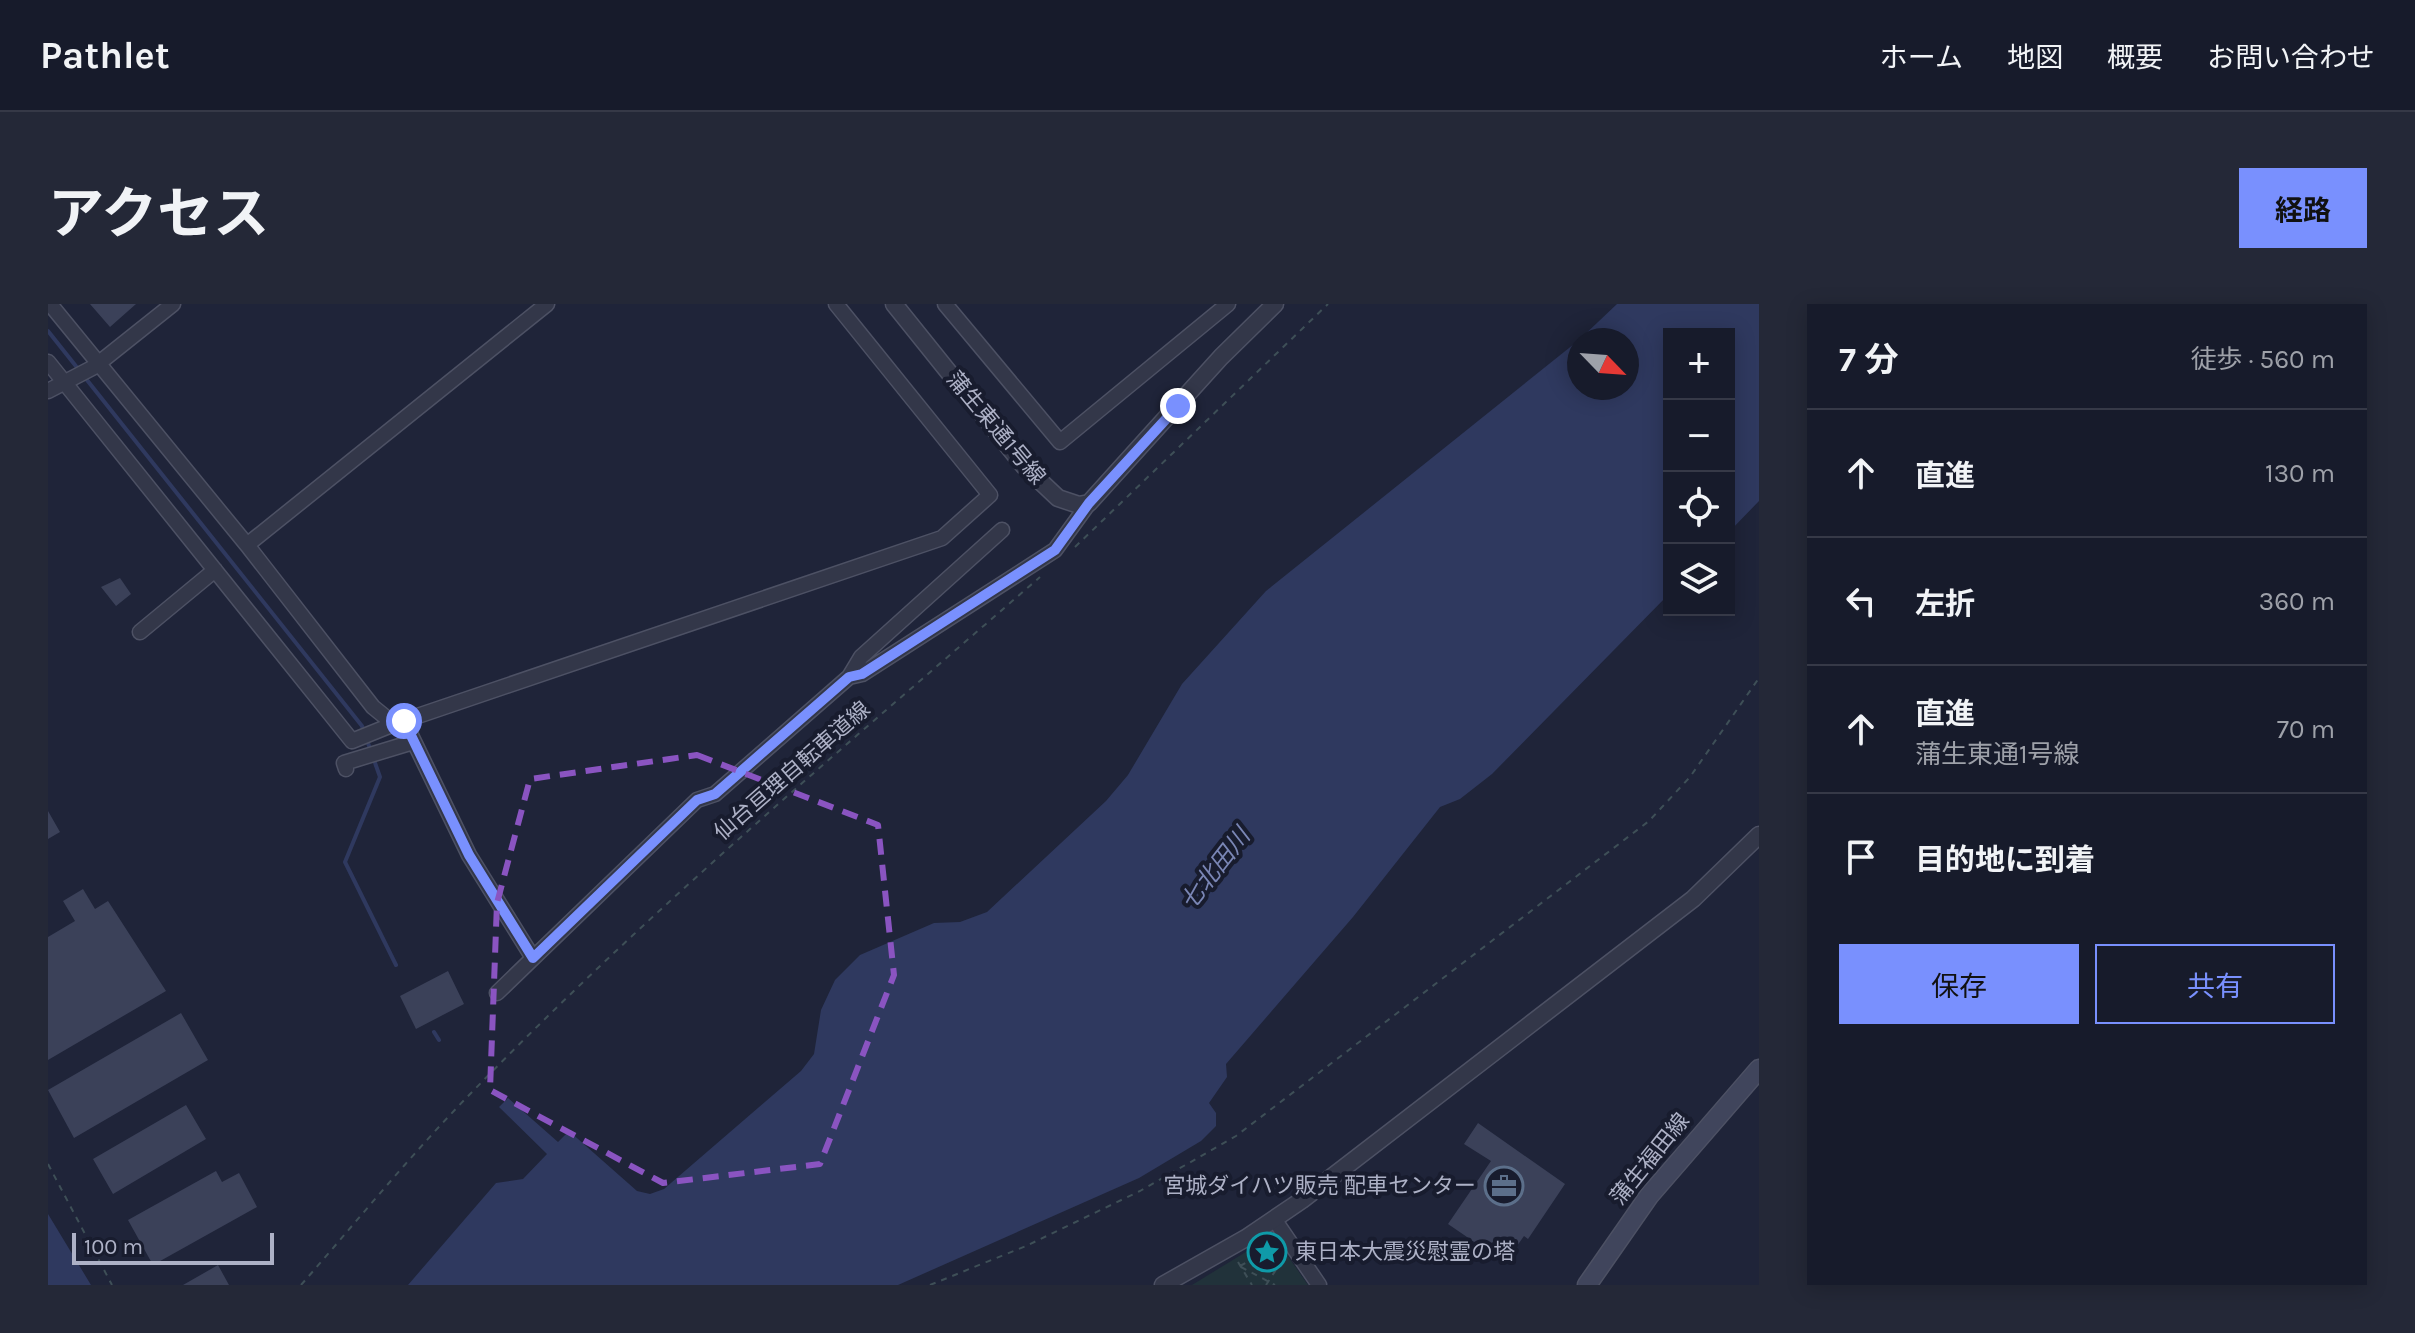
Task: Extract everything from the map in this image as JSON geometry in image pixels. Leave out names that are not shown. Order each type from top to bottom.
[{"type":"main road","name":"蒲生福田線","points":[[1587,1285],[1649,1196],[1756,1079]]},
{"type":"street","points":[[50,304],[247,545],[373,707],[401,730],[469,855],[533,958]]},
{"type":"street","points":[[48,391],[97,365],[173,304]]},
{"type":"street","points":[[247,545],[547,304]]},
{"type":"street","points":[[48,362],[68,382],[352,741],[401,730],[942,538],[990,495],[836,304]]},
{"type":"street","name":"蒲生東通1号線","points":[[894,304],[1032,474],[1067,503],[1089,503]]},
{"type":"street","points":[[945,304],[1060,442],[1228,304]]},
{"type":"street","points":[[849,677],[862,674],[1055,550],[1089,503],[1268,307]]},
{"type":"street","points":[[497,993],[697,800],[715,794],[849,677],[861,657],[1002,530]]},
{"type":"street","points":[[140,632],[215,570]]},
{"type":"street","points":[[351,764],[390,748],[401,730]]},
{"type":"street","points":[[1163,1285],[1274,1219],[1693,899],[1759,835]]},
{"type":"street","points":[[1274,1219],[1319,1285]]},
{"type":"path","points":[[1068,553],[1328,304]]},
{"type":"path","name":"仙台亘理自転車道線","points":[[301,1285],[472,1091],[597,969],[737,839],[1045,574]]},
{"type":"path","points":[[930,1285],[1026,1246],[1140,1191],[1236,1136],[1649,821],[1690,777],[1759,678]]},
{"type":"path","points":[[48,1164],[112,1285]]},
{"type":"path","points":[[1240,1266],[1278,1250],[1284,1258],[1266,1285]]},
{"type":"path","points":[[1237,1261],[1252,1285]]},
{"type":"path","points":[[1240,1266],[1275,1285]]},
{"type":"highlighted area","points":[[697,755],[878,825],[894,975],[820,1164],[663,1183],[490,1090],[497,903],[530,779]]},
{"type":"shaded area","points":[[1267,1239],[1278,1242],[1308,1285],[1192,1285]]},
{"type":"water","name":"七北田川","points":[[1617,304],[1759,304],[1759,501],[1735,526],[1735,328],[1663,328],[1663,600],[1492,774],[1460,799],[1440,807],[1353,917],[1226,1064],[1227,1077],[1209,1103],[1216,1113],[1216,1126],[1201,1141],[1139,1178],[898,1285],[408,1285],[496,1183],[523,1179],[547,1154],[499,1107],[508,1098],[558,1142],[569,1131],[637,1191],[650,1194],[664,1189],[801,1071],[814,1054],[821,1010],[835,980],[860,955],[934,923],[960,922],[987,912],[1106,801],[1128,775],[1182,684],[1266,591],[1567,350],[1567,400],[1639,400],[1639,328],[1592,328]]},
{"type":"water","points":[[48,1214],[91,1285],[48,1285]]},
{"type":"building","points":[[90,304],[136,304],[110,327]]},
{"type":"building","points":[[120,578],[131,594],[116,606],[101,587]]},
{"type":"building","points":[[48,811],[60,832],[48,839]]},
{"type":"building","points":[[83,889],[95,909],[108,901],[166,991],[48,1060],[48,937],[75,921],[63,901]]},
{"type":"building","points":[[448,971],[464,1004],[416,1029],[400,996]]},
{"type":"building","points":[[181,1013],[208,1060],[74,1138],[48,1090]]},
{"type":"building","points":[[186,1105],[206,1139],[113,1194],[93,1159]]},
{"type":"building","points":[[1478,1123],[1565,1184],[1528,1239],[1524,1236],[1505,1263],[1448,1224],[1491,1161],[1464,1144]]},
{"type":"building","points":[[216,1171],[222,1182],[239,1173],[257,1207],[153,1265],[128,1220]]},
{"type":"building","points":[[218,1265],[229,1285],[183,1285]]},
{"type":"waterway","points":[[48,331],[362,726],[380,777],[345,862],[396,965]]},
{"type":"waterway","points":[[434,1032],[439,1040]]},
{"type":"place","name":"宮城ダイハツ販売 配車センター","points":[[1504,1186]]},
{"type":"place","name":"東日本大震災慰霊の塔","points":[[1267,1252]]},
{"type":"route","points":[[404,721],[469,855],[533,958],[697,800],[715,794],[849,677],[862,674],[1055,550],[1089,503],[1178,406]]}]
